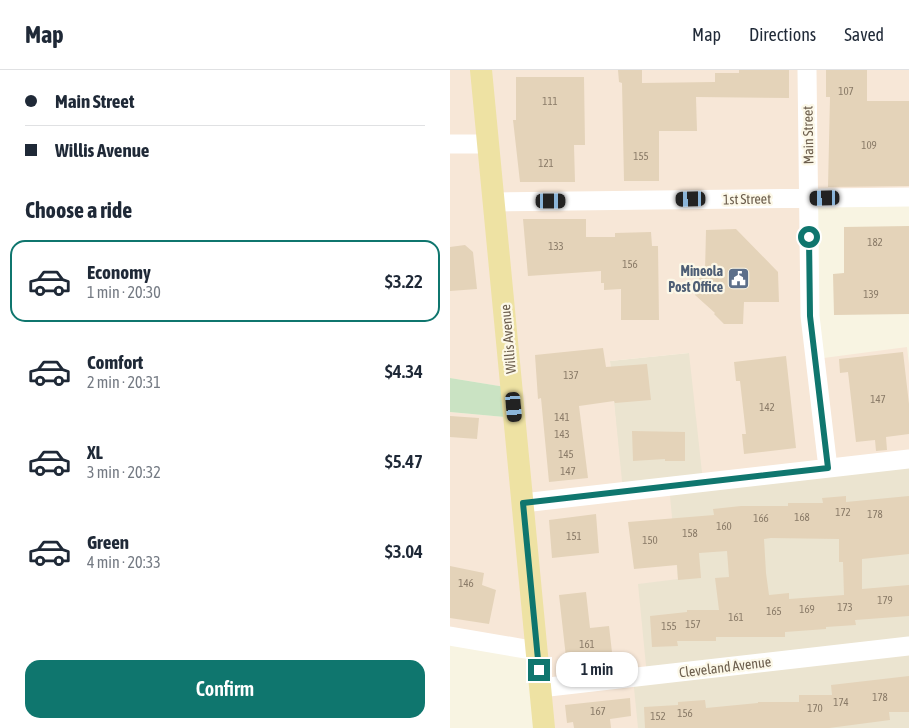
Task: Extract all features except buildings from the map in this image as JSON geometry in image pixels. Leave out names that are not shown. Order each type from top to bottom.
[{"type":"main road","name":"Willis Avenue","points":[[481,70],[544,728]]},
{"type":"street","name":"Main Street","points":[[807,70],[810,316],[828,468]]},
{"type":"street","points":[[450,144],[489,144]]},
{"type":"street","name":"1st Street","points":[[495,202],[909,196]]},
{"type":"street","points":[[523,503],[909,459]]},
{"type":"street","points":[[450,636],[537,651]]},
{"type":"street","name":"Cleveland Avenue","points":[[540,688],[909,646]]},
{"type":"shaded area","points":[[450,70],[909,70],[909,197],[809,198],[816,359],[907,347],[909,365],[909,459],[703,482],[689,353],[610,361],[623,491],[669,486],[678,579],[638,584],[647,676],[633,678],[638,728],[544,728],[537,651],[450,636],[450,412],[515,418],[512,388],[450,378]]},
{"type":"shaded area","points":[[689,353],[909,459],[909,728],[544,728],[622,491],[610,361]]},
{"type":"green space","points":[[450,378],[512,388],[515,418],[450,412]]},
{"type":"place","name":"Mineola Post Office","points":[[739,279]]},
{"type":"route","points":[[539,670],[523,503],[828,468],[810,316],[809,237]]}]
